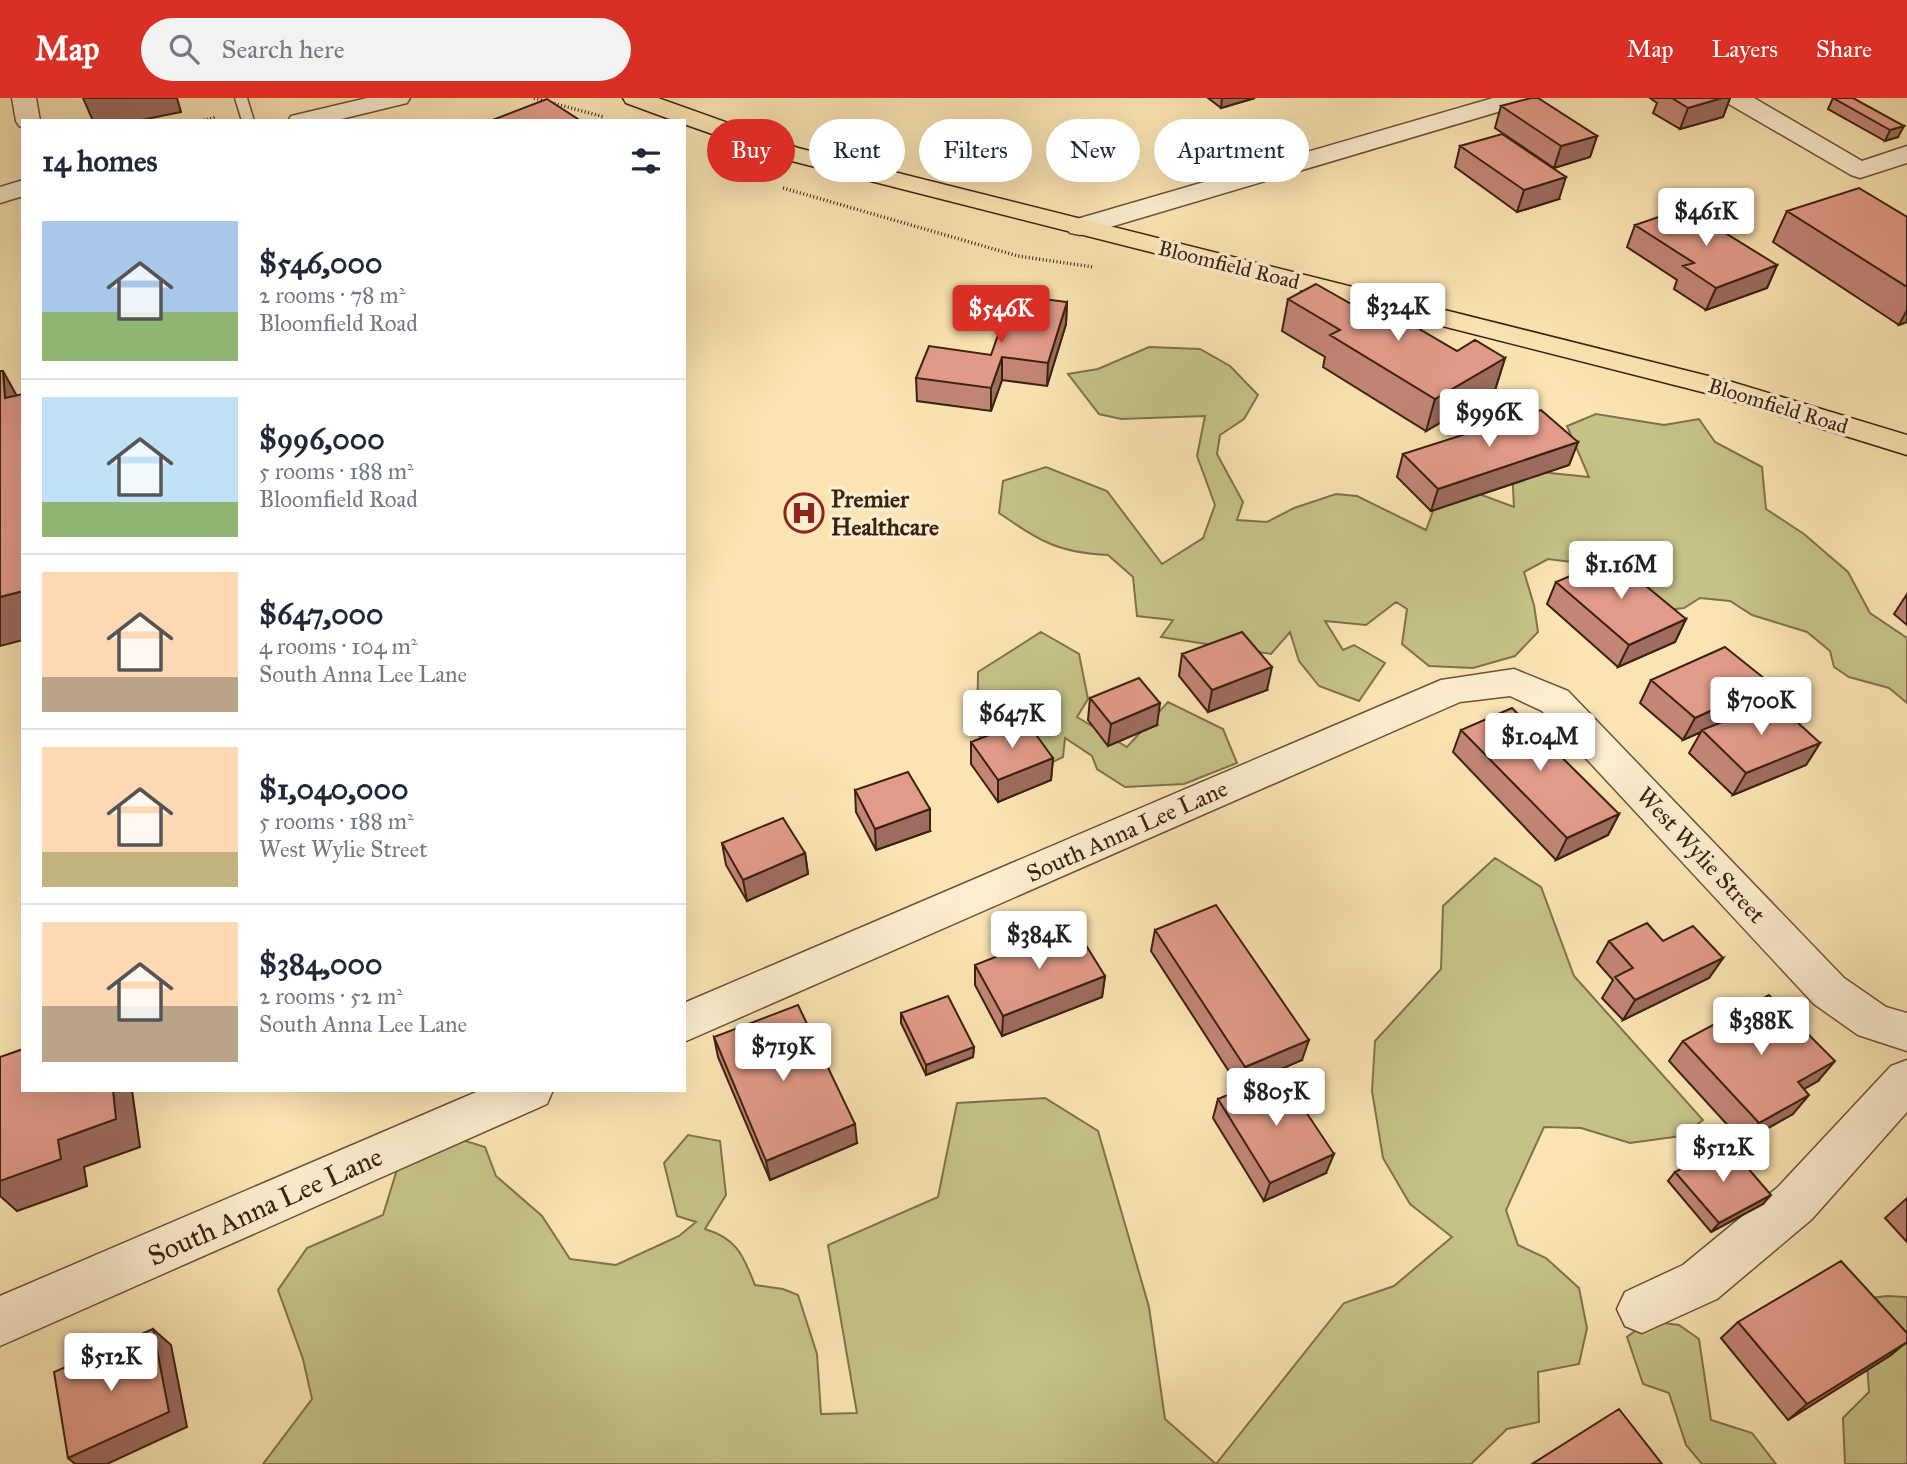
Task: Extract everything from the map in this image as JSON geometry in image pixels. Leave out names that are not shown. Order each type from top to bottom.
[{"type":"main road","name":"Bloomfield Road","points":[[635,98],[789,153],[1721,388],[1907,445]]},
{"type":"street","points":[[24,98],[28,119]]},
{"type":"street","points":[[309,119],[398,98]]},
{"type":"street","points":[[1080,227],[1519,98]]},
{"type":"street","points":[[1736,98],[1860,170],[1907,154]]},
{"type":"street","points":[[0,195],[21,189]]},
{"type":"street","name":"West Wylie Street","points":[[1454,688],[1514,682],[1555,701],[1829,991],[1873,1022],[1907,1032]]},
{"type":"street","name":"South Anna Lee Lane","points":[[686,1022],[1454,688]]},
{"type":"street","points":[[1642,1309],[1700,1282],[1795,1203],[1907,1080]]},
{"type":"street","name":"South Anna Lee Lane","points":[[0,1321],[526,1092]]},
{"type":"lane","points":[[240,98],[247,119]]},
{"type":"path","points":[[534,98],[606,119]]},
{"type":"path","points":[[773,184],[1018,256]]},
{"type":"shaded area","points":[[1149,347],[1200,349],[1230,366],[1258,395],[1244,419],[1220,435],[1217,454],[1243,502],[1237,520],[1267,522],[1294,508],[1336,494],[1357,496],[1426,530],[1444,481],[1514,507],[1512,469],[1589,477],[1567,426],[1596,414],[1664,425],[1699,419],[1715,442],[1762,467],[1766,509],[1804,534],[1848,572],[1870,613],[1907,638],[1907,703],[1889,688],[1849,677],[1834,667],[1830,651],[1807,632],[1752,615],[1730,601],[1700,598],[1684,608],[1659,611],[1595,565],[1548,559],[1524,572],[1534,605],[1538,632],[1515,656],[1473,668],[1429,666],[1402,644],[1407,609],[1396,602],[1366,625],[1325,621],[1343,650],[1354,645],[1385,663],[1359,701],[1319,686],[1299,661],[1290,632],[1271,654],[1161,637],[1173,620],[1137,616],[1133,577],[1108,555],[1076,552],[1050,544],[999,513],[1003,481],[1046,467],[1107,491],[1162,564],[1203,538],[1215,505],[1197,456],[1205,416],[1121,419],[1099,414],[1068,374],[1098,369]]},
{"type":"shaded area","points":[[1041,632],[1079,654],[1088,699],[1077,717],[1127,747],[1168,702],[1223,729],[1237,763],[1184,784],[1125,787],[1097,769],[1092,756],[1065,738],[1063,757],[1024,776],[977,734],[978,672]]},
{"type":"shaded area","points":[[1495,858],[1541,887],[1574,976],[1703,1120],[1681,1136],[1630,1143],[1581,1128],[1544,1127],[1506,1210],[1518,1245],[1546,1258],[1579,1288],[1587,1328],[1579,1364],[1538,1372],[1539,1422],[1507,1429],[1471,1464],[1216,1464],[1344,1303],[1394,1286],[1452,1237],[1410,1204],[1383,1158],[1372,1091],[1375,1041],[1441,969],[1443,906]]},
{"type":"shaded area","points":[[1045,1098],[1098,1131],[1149,1307],[1165,1419],[1216,1464],[263,1464],[312,1399],[303,1359],[278,1290],[307,1248],[383,1215],[411,1124],[485,1147],[496,1176],[542,1216],[570,1259],[616,1265],[679,1236],[696,1222],[677,1216],[664,1163],[688,1135],[720,1141],[726,1195],[705,1229],[732,1243],[743,1257],[755,1285],[783,1289],[798,1295],[817,1354],[821,1414],[857,1413],[828,1245],[938,1197],[957,1103]]},
{"type":"shaded area","points":[[1907,1297],[1907,1464],[1845,1464],[1843,1418],[1869,1392],[1866,1348],[1871,1298]]},
{"type":"shaded area","points":[[1649,1321],[1679,1325],[1699,1339],[1711,1420],[1752,1433],[1776,1464],[1702,1464],[1686,1445],[1669,1393],[1643,1384],[1627,1337]]},
{"type":"building","points":[[1538,98],[1597,136],[1561,146],[1501,106]]},
{"type":"building","points":[[1672,98],[1722,98],[1688,108]]},
{"type":"building","points":[[1833,98],[1853,98],[1904,126],[1890,130]]},
{"type":"building","points":[[547,99],[578,119],[495,119]]},
{"type":"building","points":[[1502,134],[1566,177],[1524,190],[1460,146]]},
{"type":"building","points":[[1859,188],[1907,217],[1907,287],[1787,211]]},
{"type":"building","points":[[1685,208],[1777,265],[1716,288],[1683,266],[1694,263],[1635,225]]},
{"type":"building","points":[[1316,284],[1355,306],[1368,299],[1457,351],[1475,340],[1505,358],[1435,399],[1330,335],[1340,330],[1288,299]]},
{"type":"building","points":[[1012,295],[1067,302],[1048,363],[1002,357],[991,388],[916,378],[929,346],[991,355]]},
{"type":"building","points":[[0,371],[3,371],[5,398],[21,394],[21,592],[0,597]]},
{"type":"building","points":[[1541,410],[1578,442],[1438,489],[1403,454]]},
{"type":"building","points":[[1612,558],[1686,619],[1629,645],[1556,582]]},
{"type":"building","points":[[1242,632],[1272,667],[1212,690],[1182,654]]},
{"type":"building","points":[[1725,647],[1770,683],[1695,718],[1651,680]]},
{"type":"building","points":[[1139,678],[1160,703],[1111,724],[1090,698]]},
{"type":"building","points":[[1774,701],[1820,743],[1746,773],[1702,730]]},
{"type":"building","points":[[1512,708],[1619,814],[1567,838],[1461,730]]},
{"type":"building","points":[[1026,721],[1053,758],[998,780],[971,742]]},
{"type":"building","points":[[908,772],[930,809],[875,829],[855,790]]},
{"type":"building","points":[[783,818],[805,853],[743,880],[722,843]]},
{"type":"building","points":[[1216,905],[1309,1040],[1245,1067],[1155,930]]},
{"type":"building","points":[[1647,923],[1663,941],[1693,926],[1723,958],[1635,1000],[1615,977],[1633,968],[1609,941]]},
{"type":"building","points":[[1074,926],[1105,976],[1003,1016],[975,965]]},
{"type":"building","points":[[1769,995],[1835,1061],[1798,1082],[1809,1095],[1759,1123],[1683,1041]]},
{"type":"building","points":[[948,996],[974,1047],[926,1065],[901,1013]]},
{"type":"building","points":[[798,1005],[855,1124],[766,1161],[714,1037]]},
{"type":"building","points":[[21,1050],[21,1092],[113,1092],[116,1119],[58,1140],[61,1159],[0,1181],[0,1057]]},
{"type":"building","points":[[1280,1073],[1334,1154],[1270,1183],[1218,1099]]},
{"type":"building","points":[[1728,1145],[1771,1195],[1719,1223],[1675,1172]]},
{"type":"building","points":[[1841,1261],[1907,1333],[1907,1342],[1807,1404],[1738,1322]]},
{"type":"building","points":[[153,1329],[169,1412],[68,1458],[54,1372]]},
{"type":"building","points":[[1619,1409],[1662,1464],[1532,1464]]},
{"type":"place","name":"Premier Healthcare","points":[[804,513]]}]
